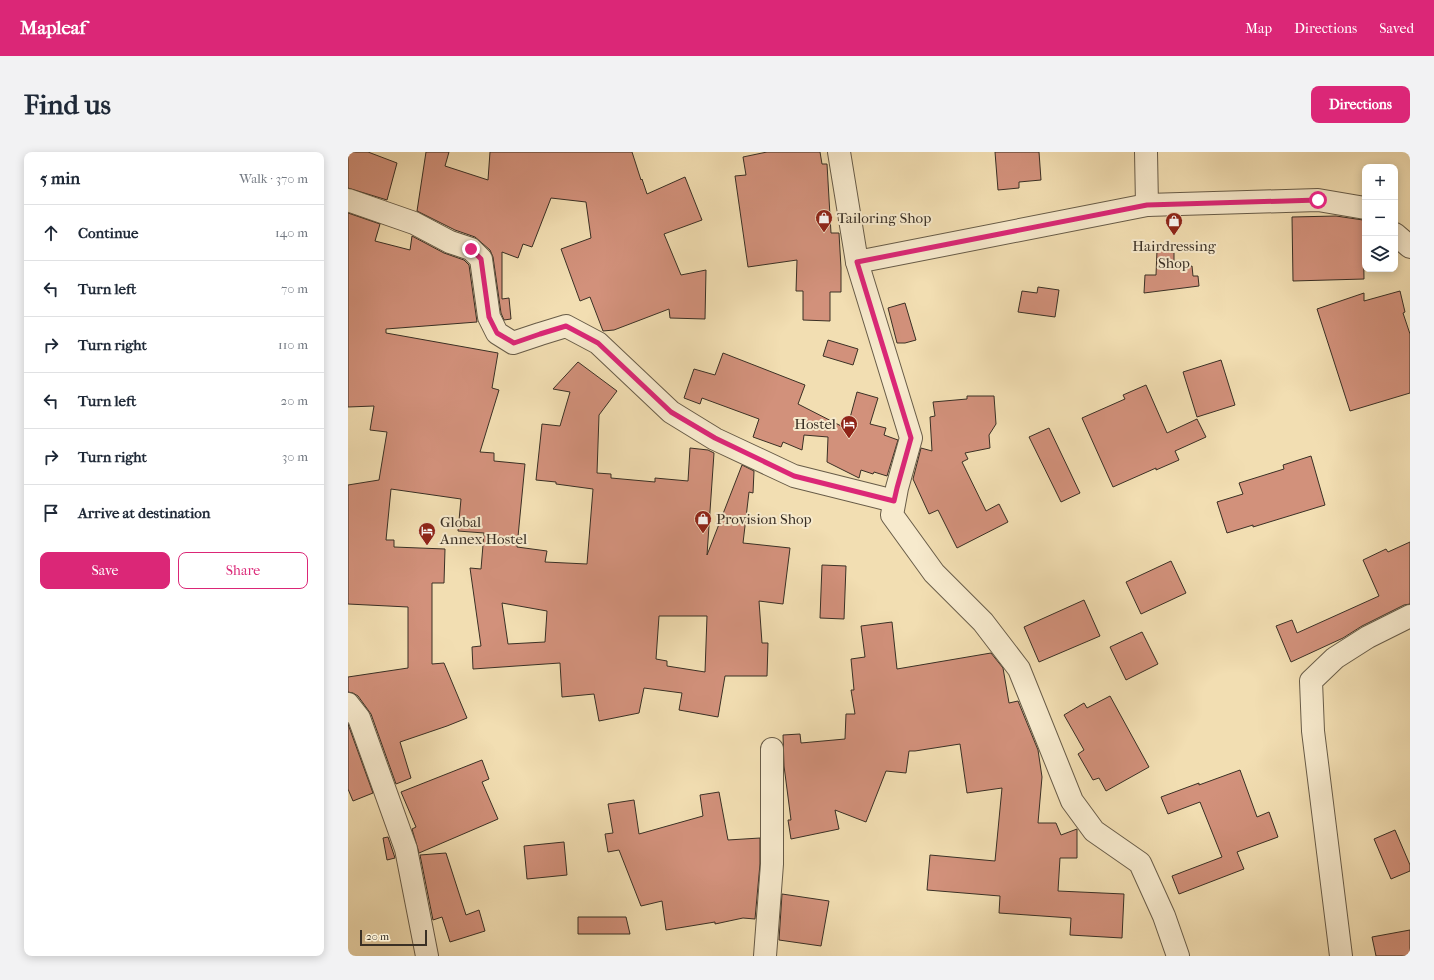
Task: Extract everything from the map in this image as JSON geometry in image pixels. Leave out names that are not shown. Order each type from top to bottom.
[{"type":"street","points":[[839,152],[857,262],[911,438],[897,488],[892,515],[934,573],[983,622],[1019,669],[1072,801],[1094,831],[1140,863],[1164,916],[1178,956]]},
{"type":"street","points":[[1146,152],[1147,205]]},
{"type":"street","points":[[348,200],[414,222],[450,242],[471,249],[481,259],[489,317],[497,333],[514,343],[566,326],[598,343],[671,412],[715,438],[794,476],[894,501]]},
{"type":"street","points":[[857,262],[1147,205],[1318,200],[1362,207]]},
{"type":"street","points":[[1397,236],[1410,247]]},
{"type":"street","points":[[1341,956],[1313,731],[1311,681],[1335,658],[1368,637],[1410,616]]},
{"type":"street","points":[[348,704],[358,718],[406,849],[427,956]]},
{"type":"street","points":[[765,956],[772,864],[772,749]]},
{"type":"building","points":[[348,152],[368,152],[397,163],[387,200],[348,188]]},
{"type":"building","points":[[426,152],[449,152],[445,166],[488,180],[490,152],[632,152],[647,194],[685,177],[702,220],[664,234],[681,275],[706,270],[705,319],[670,318],[669,309],[614,330],[603,331],[590,297],[580,301],[561,249],[591,238],[586,202],[551,198],[532,247],[523,244],[518,258],[502,252],[502,299],[509,298],[511,319],[504,320],[501,313],[493,257],[490,250],[475,237],[455,230],[417,211]]},
{"type":"building","points":[[767,152],[820,152],[822,164],[827,164],[831,233],[839,233],[841,268],[841,292],[830,292],[830,321],[803,320],[803,291],[796,291],[797,260],[748,267],[735,176],[746,175],[743,157]]},
{"type":"building","points":[[995,152],[1039,152],[1041,180],[1019,182],[1019,188],[998,190]]},
{"type":"building","points":[[348,213],[380,224],[375,241],[410,250],[412,236],[444,253],[464,260],[469,265],[477,322],[386,329],[386,333],[498,353],[492,388],[499,390],[480,452],[494,453],[494,461],[525,464],[517,547],[547,551],[545,562],[587,564],[593,489],[536,480],[542,424],[560,426],[570,392],[553,389],[578,362],[617,391],[599,415],[597,473],[611,474],[611,478],[655,482],[655,478],[688,481],[690,448],[708,450],[714,453],[707,555],[742,465],[754,471],[753,493],[749,492],[743,543],[790,548],[783,604],[759,601],[762,643],[768,643],[767,676],[725,676],[718,717],[679,710],[682,693],[644,688],[639,713],[599,721],[594,694],[562,697],[560,663],[473,669],[472,647],[481,646],[470,568],[481,569],[484,533],[458,531],[461,499],[391,489],[386,540],[394,540],[394,547],[445,549],[444,583],[432,583],[432,664],[444,663],[467,718],[400,742],[411,778],[396,784],[371,714],[358,696],[348,692],[348,677],[408,668],[408,607],[348,604],[348,485],[379,480],[387,432],[370,430],[374,406],[348,407]],"holes":[[[502,603],[547,611],[545,642],[508,644]],[[659,616],[707,616],[705,672],[667,666],[667,661],[656,659]]]},
{"type":"building","points":[[1336,216],[1362,220],[1362,272],[1364,272],[1364,279],[1293,281],[1292,217]]},
{"type":"building","points":[[1157,250],[1174,250],[1174,268],[1192,266],[1193,276],[1198,276],[1199,286],[1144,293],[1145,275],[1156,275]]},
{"type":"building","points":[[1038,287],[1059,290],[1055,317],[1018,312],[1022,291],[1037,293]]},
{"type":"building","points":[[1400,291],[1405,312],[1403,313],[1410,334],[1410,393],[1350,411],[1317,309],[1364,293],[1364,301]]},
{"type":"building","points":[[905,303],[916,340],[905,343],[897,343],[888,308]]},
{"type":"building","points":[[828,340],[858,349],[853,365],[823,356]]},
{"type":"building","points":[[723,353],[805,385],[798,404],[847,429],[857,392],[878,398],[870,424],[886,428],[884,435],[898,440],[887,476],[861,470],[859,478],[827,462],[828,437],[804,435],[802,450],[783,442],[781,447],[753,437],[759,419],[702,398],[700,404],[684,398],[694,369],[715,375]]},
{"type":"building","points":[[1221,360],[1235,405],[1197,417],[1183,372]]},
{"type":"building","points":[[1146,385],[1167,433],[1197,419],[1206,437],[1175,451],[1179,460],[1156,470],[1156,468],[1113,487],[1082,418],[1125,399],[1123,395]]},
{"type":"building","points":[[967,396],[994,396],[996,424],[989,435],[990,448],[965,453],[968,459],[962,462],[986,511],[999,504],[1008,522],[957,548],[938,510],[929,514],[913,479],[921,448],[932,451],[930,417],[935,416],[933,402],[967,399]]},
{"type":"building","points":[[1049,428],[1080,493],[1061,502],[1029,437]]},
{"type":"building","points":[[1311,456],[1325,505],[1253,527],[1253,525],[1227,533],[1217,502],[1243,494],[1239,483],[1284,469],[1283,465]]},
{"type":"building","points":[[1410,542],[1410,604],[1404,605],[1362,626],[1343,638],[1291,662],[1276,626],[1292,620],[1297,633],[1379,596],[1363,560],[1386,549],[1388,552]]},
{"type":"building","points":[[1171,561],[1186,593],[1141,614],[1126,582]]},
{"type":"building","points":[[822,565],[846,566],[844,619],[820,618]]},
{"type":"building","points":[[1084,600],[1100,636],[1039,662],[1024,627]]},
{"type":"building","points":[[892,622],[897,669],[991,653],[1003,668],[1009,703],[1018,701],[1038,750],[1042,777],[1038,823],[1056,823],[1061,835],[1077,829],[1077,858],[1060,858],[1058,891],[1124,894],[1122,938],[1070,935],[1071,918],[999,913],[1000,896],[927,890],[930,855],[995,861],[1002,788],[967,793],[960,744],[909,751],[906,773],[886,771],[866,822],[835,810],[839,829],[791,839],[788,820],[791,820],[784,766],[783,735],[800,734],[801,743],[845,739],[846,714],[855,714],[851,690],[854,690],[851,659],[865,657],[861,626]]},
{"type":"building","points":[[1142,632],[1158,664],[1126,680],[1110,647]]},
{"type":"building","points":[[1110,696],[1149,767],[1106,791],[1099,778],[1093,780],[1078,754],[1084,750],[1064,715],[1084,703],[1087,708]]},
{"type":"building","points":[[348,724],[373,793],[353,801],[348,789]]},
{"type":"building","points":[[482,760],[489,779],[482,782],[498,819],[419,853],[412,829],[416,827],[401,792]]},
{"type":"building","points":[[1240,770],[1257,817],[1269,812],[1278,837],[1237,852],[1244,869],[1179,894],[1172,876],[1222,857],[1200,802],[1168,814],[1161,797]]},
{"type":"building","points":[[719,792],[728,840],[760,838],[760,864],[755,919],[743,918],[715,924],[715,922],[666,930],[662,901],[641,906],[619,850],[608,852],[605,834],[613,833],[608,804],[634,800],[639,834],[703,816],[700,795]]},
{"type":"building","points":[[1395,830],[1410,865],[1410,871],[1391,879],[1374,839]]},
{"type":"building","points":[[388,837],[395,858],[387,860],[383,838]]},
{"type":"building","points":[[564,842],[567,875],[527,879],[524,846]]},
{"type":"building","points":[[446,853],[466,915],[479,910],[485,931],[450,942],[442,917],[433,920],[420,855]]},
{"type":"building","points":[[782,894],[829,901],[821,946],[779,940]]},
{"type":"building","points":[[578,917],[626,917],[630,934],[578,934]]},
{"type":"building","points":[[1410,930],[1410,956],[1376,956],[1372,937]]},
{"type":"place","name":"Tailoring Shop","points":[[824,233]]},
{"type":"place","name":"Hairdressing Shop","points":[[1174,236]]},
{"type":"place","name":"Hostel","points":[[849,439]]},
{"type":"place","name":"Provision Shop","points":[[703,534]]},
{"type":"place","name":"Global Annex Hostel","points":[[427,546]]},
{"type":"route","points":[[471,249],[481,259],[489,317],[497,333],[514,343],[566,326],[598,343],[671,412],[715,438],[794,476],[894,501],[911,438],[857,262],[1147,205],[1318,200]]}]
